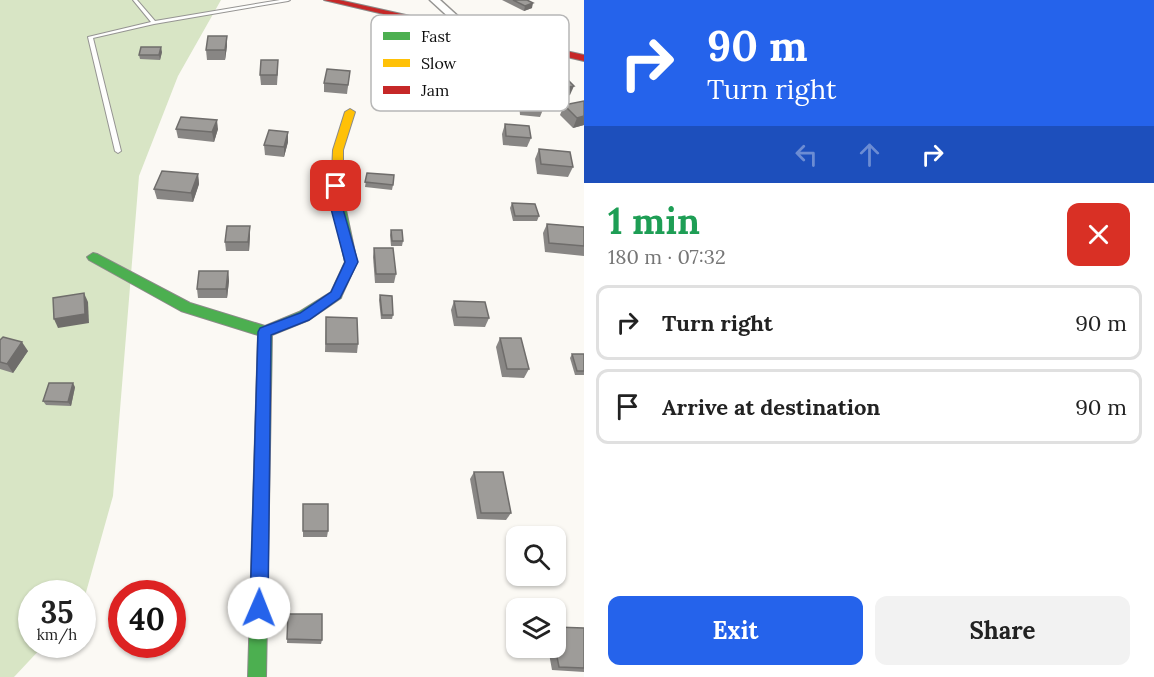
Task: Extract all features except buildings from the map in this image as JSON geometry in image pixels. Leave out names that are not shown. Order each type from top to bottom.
[{"type":"street","points":[[328,0],[395,15]]},
{"type":"street","points":[[435,0],[451,15]]},
{"type":"street","points":[[569,55],[584,58]]},
{"type":"street","points":[[93,257],[186,307],[265,332],[304,316],[336,295],[351,262],[337,209],[336,164],[339,135],[350,112]]},
{"type":"street","points":[[257,677],[265,332]]},
{"type":"lane","points":[[135,0],[154,23]]},
{"type":"lane","points":[[118,151],[90,37],[154,23],[288,0]]},
{"type":"green space","points":[[0,0],[221,0],[178,76],[139,176],[113,496],[89,580],[18,580],[18,658],[32,658],[14,677],[0,677]]},
{"type":"traffic: fast","points":[[257,677],[265,332],[304,316],[336,295],[351,262],[337,196]]},
{"type":"traffic: fast","points":[[93,257],[186,307],[265,332]]},
{"type":"traffic: slow","points":[[337,196],[338,150],[350,112]]},
{"type":"traffic: jam","points":[[328,0],[394,15]]},
{"type":"traffic: jam","points":[[569,55],[584,58]]},
{"type":"route","points":[[259,608],[265,332],[304,316],[336,295],[351,262],[337,209],[336,186]]}]
